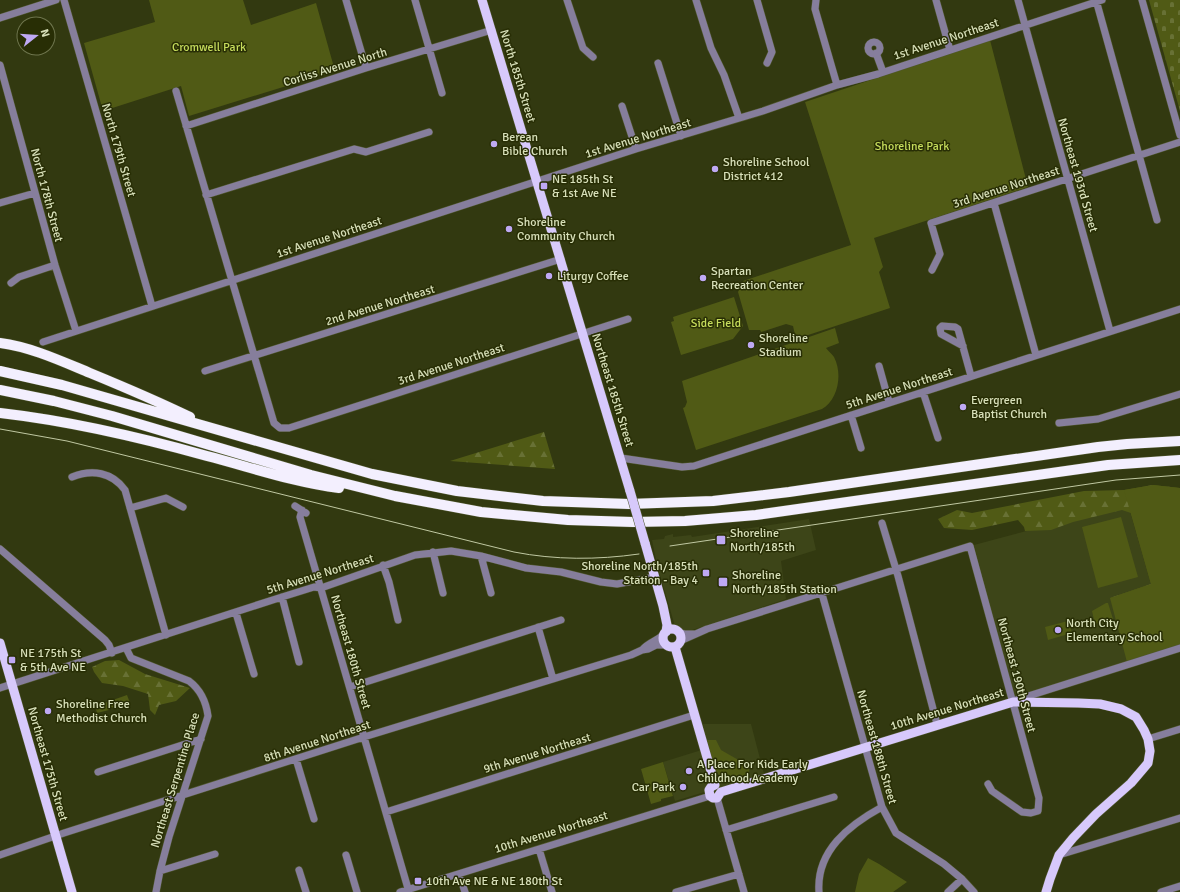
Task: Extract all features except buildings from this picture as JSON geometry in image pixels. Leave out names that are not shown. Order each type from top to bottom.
[{"type":"highway","points":[[0,343],[13,345],[54,358],[154,400],[212,428]]},
{"type":"highway","points":[[0,372],[62,385],[351,469],[457,491],[557,502],[608,504],[684,503],[752,497],[1098,447],[1180,441]]},
{"type":"highway","points":[[0,390],[54,401],[112,416],[297,471],[374,491],[438,505],[524,517],[612,522],[685,521],[748,516],[1108,464],[1180,460]]},
{"type":"highway","points":[[0,413],[87,426],[318,485],[374,491]]},
{"type":"main road","name":"North 185th Street","points":[[482,0],[537,181]]},
{"type":"main road","name":"Northeast 185th Street","points":[[537,181],[621,458],[655,577],[667,625],[665,633]]},
{"type":"main road","name":"Northeast 185th Street","points":[[663,606],[668,612],[677,631]]},
{"type":"main road","points":[[674,645],[680,636],[677,631],[670,630],[665,633],[663,640],[674,645],[715,785],[720,788],[716,795]]},
{"type":"main road","name":"Northeast 175th Street","points":[[0,643],[72,892]]},
{"type":"main road","name":"10th Avenue Northeast","points":[[716,795],[864,747],[1012,702]]},
{"type":"main road","points":[[1012,702],[1058,702],[1113,706],[1121,708],[1136,717],[1148,739],[1150,751],[1148,762],[1131,783],[1096,814],[1059,855],[1046,892]]},
{"type":"street","points":[[0,18],[56,0]]},
{"type":"street","name":"North 179th Street","points":[[64,0],[152,306]]},
{"type":"street","points":[[346,0],[366,68]]},
{"type":"street","points":[[415,0],[442,93]]},
{"type":"street","points":[[696,0],[711,48],[724,75],[739,118]]},
{"type":"street","points":[[757,0],[772,52],[767,63]]},
{"type":"street","points":[[816,0],[815,8],[837,85]]},
{"type":"street","points":[[936,0],[950,50]]},
{"type":"street","name":"Northeast 193rd Street","points":[[1018,0],[1110,332]]},
{"type":"street","points":[[1142,0],[1180,136]]},
{"type":"street","points":[[569,1],[583,48],[593,57]]},
{"type":"street","points":[[1098,1],[1157,220]]},
{"type":"street","name":"1st Avenue Northeast","points":[[43,342],[636,149],[763,111],[837,85],[883,72],[1098,1]]},
{"type":"street","name":"Corliss Avenue North","points":[[186,126],[366,68],[492,30]]},
{"type":"street","points":[[876,54],[883,72]]},
{"type":"street","points":[[658,63],[681,136]]},
{"type":"street","name":"North 178th Street","points":[[0,65],[55,266],[76,331]]},
{"type":"street","points":[[176,91],[253,356]]},
{"type":"street","points":[[622,106],[636,149]]},
{"type":"street","points":[[206,195],[354,149],[366,152],[429,132]]},
{"type":"street","name":"3rd Avenue Northeast","points":[[932,270],[940,254],[931,223],[1180,142]]},
{"type":"street","points":[[0,203],[35,193]]},
{"type":"street","points":[[994,203],[1036,355]]},
{"type":"street","name":"2nd Avenue Northeast","points":[[205,371],[561,259]]},
{"type":"street","points":[[11,283],[20,277],[55,266]]},
{"type":"street","name":"5th Avenue Northeast","points":[[621,458],[682,467],[694,466],[1180,309]]},
{"type":"street","name":"3rd Avenue Northeast","points":[[253,356],[274,423],[280,428],[289,428],[628,319]]},
{"type":"street","points":[[962,346],[971,376]]},
{"type":"street","points":[[878,366],[889,402]]},
{"type":"street","points":[[923,392],[938,438]]},
{"type":"street","points":[[1059,423],[1098,419],[1180,394]]},
{"type":"street","points":[[851,415],[861,448]]},
{"type":"street","points":[[72,477],[83,473],[104,475],[114,479],[125,490],[166,635]]},
{"type":"street","points":[[130,508],[166,498],[183,507]]},
{"type":"street","name":"Northeast 180th Street","points":[[295,506],[304,512],[300,517],[409,891]]},
{"type":"street","points":[[882,523],[938,724]]},
{"type":"street","name":"8th Avenue Northeast","points":[[0,855],[364,737],[631,655],[656,645],[674,645],[696,634],[794,601],[822,594],[970,546]]},
{"type":"street","name":"Northeast 190th Street","points":[[970,546],[1038,798],[1038,811],[1035,813],[1022,812],[992,791],[988,784]]},
{"type":"street","points":[[0,549],[105,640],[112,652]]},
{"type":"street","name":"5th Avenue Northeast","points":[[0,688],[314,587],[321,588],[415,555],[451,551],[481,556],[515,566],[561,572],[606,583],[617,584],[655,577]]},
{"type":"street","points":[[434,552],[443,593]]},
{"type":"street","points":[[481,556],[491,593]]},
{"type":"street","points":[[383,565],[389,582],[398,620]]},
{"type":"street","name":"Northeast 188th Street","points":[[822,594],[882,808],[896,832],[944,864],[962,879],[974,892]]},
{"type":"street","points":[[282,597],[299,662]]},
{"type":"street","points":[[236,612],[254,674]]},
{"type":"street","points":[[350,688],[561,620]]},
{"type":"street","points":[[538,627],[553,679]]},
{"type":"street","name":"8th Avenue Northeast","points":[[677,631],[685,634],[696,634]]},
{"type":"street","name":"8th Avenue Northeast","points":[[642,650],[650,642],[658,639],[665,633]]},
{"type":"street","name":"Northeast Serpentine Place","points":[[126,648],[131,658],[189,681],[197,687],[205,700],[208,716],[182,796],[160,871],[156,892]]},
{"type":"street","name":"10th Avenue Northeast","points":[[1012,702],[1180,648]]},
{"type":"street","name":"9th Avenue Northeast","points":[[386,812],[694,715]]},
{"type":"street","points":[[1148,739],[1180,729]]},
{"type":"street","points":[[98,772],[201,739]]},
{"type":"street","points":[[296,759],[314,820]]},
{"type":"street","points":[[716,795],[744,892]]},
{"type":"street","name":"10th Avenue Northeast","points":[[400,892],[409,891],[459,874],[716,795]]},
{"type":"street","points":[[726,830],[834,797]]},
{"type":"street","points":[[819,892],[819,876],[822,865],[830,848],[862,818],[882,808]]},
{"type":"street","points":[[1059,855],[1180,818]]},
{"type":"street","points":[[539,849],[552,892]]},
{"type":"street","points":[[160,871],[215,854]]},
{"type":"street","points":[[346,855],[357,892]]},
{"type":"street","points":[[299,870],[306,892]]},
{"type":"street","points":[[459,874],[465,892]]},
{"type":"street","points":[[676,892],[739,874]]},
{"type":"street","points":[[948,892],[962,879]]},
{"type":"street","points":[[1160,892],[1180,886]]},
{"type":"shaded area","name":"North City Elementary School","points":[[1128,504],[1151,584],[1127,662],[1015,698],[974,545]]},
{"type":"shaded area","name":"Shoreline North/185th Station","points":[[809,519],[816,550],[781,561],[786,599],[686,632],[678,630],[675,626],[657,565],[652,540],[664,539],[665,536],[673,534],[673,537],[691,535],[692,537]]},
{"type":"shaded area","points":[[703,724],[751,724],[764,774],[675,801],[663,762],[708,748]]},
{"type":"green space","name":"Cromwell Park","points":[[149,0],[243,0],[251,25],[316,3],[335,71],[189,116],[181,86],[103,111],[84,43],[155,22]]},
{"type":"green space","points":[[1149,0],[1180,0],[1180,111]]},
{"type":"green space","name":"Shoreline Park","points":[[990,40],[1028,187],[874,238],[883,267],[879,272],[890,308],[796,339],[793,326],[786,324],[761,332],[760,330],[749,330],[738,292],[743,281],[851,245],[805,102]]},
{"type":"green space","name":"Side Field","points":[[734,297],[743,326],[733,339],[681,355],[671,322],[674,321],[673,317]]},
{"type":"green space","points":[[835,328],[839,343],[826,348],[834,357],[837,364],[838,379],[835,393],[827,405],[822,409],[696,450],[683,408],[687,402],[682,381]]},
{"type":"green space","points":[[544,432],[555,469],[450,461]]},
{"type":"green space","points":[[1153,485],[1180,488],[1180,646],[1110,598],[1151,584],[1131,513],[1122,510],[1073,522],[1051,530],[1025,531],[1024,527],[1018,520],[972,530],[944,528],[938,519],[957,510],[972,513],[1084,491],[1124,490]]},
{"type":"green space","points":[[1153,485],[1180,488],[1180,646],[1127,662],[1110,598],[1151,584],[1124,490]]},
{"type":"green space","points":[[1121,517],[1138,577],[1098,588],[1082,527]]},
{"type":"green space","points":[[1108,603],[1113,619],[1095,624],[1092,611]]},
{"type":"green space","points":[[1068,621],[1072,633],[1048,640],[1045,627]]},
{"type":"green space","points":[[119,660],[145,674],[190,688],[176,701],[159,705],[155,715],[150,710],[148,694],[123,686],[102,683],[92,667],[105,661]]},
{"type":"green space","points":[[127,695],[130,703],[115,708],[111,707],[109,710],[97,713],[96,709],[99,703],[103,704]]},
{"type":"green space","points":[[707,740],[716,740],[721,750],[749,766],[749,779],[727,781],[722,778],[718,774],[713,764]]},
{"type":"green space","points":[[663,762],[673,796],[661,799],[661,801],[651,804],[641,769]]},
{"type":"green space","points":[[868,858],[907,882],[893,892],[855,892],[859,874]]},
{"type":"tram line","points":[[0,429],[67,441],[529,555],[560,558],[592,558],[639,554]]},
{"type":"tram line","points":[[670,546],[1116,480],[1180,475]]},
{"type":"place","name":"Berean Bible Church","points":[[494,144]]},
{"type":"place","name":"Shoreline School District 412","points":[[715,169]]},
{"type":"place","name":"NE 185th St & 1st Ave NE","points":[[544,186]]},
{"type":"place","name":"Shoreline Community Church","points":[[509,229]]},
{"type":"place","name":"Liturgy Coffee","points":[[549,276]]},
{"type":"place","name":"Spartan Recreation Center","points":[[703,278]]},
{"type":"place","name":"Shoreline Stadium","points":[[751,345]]},
{"type":"place","name":"Evergreen Baptist Church","points":[[963,407]]},
{"type":"place","name":"Shoreline North/185th","points":[[721,540]]},
{"type":"place","name":"Shoreline North/185th Station - Bay 4","points":[[706,573]]},
{"type":"place","name":"Shoreline North/185th Station","points":[[723,582]]},
{"type":"place","name":"North City Elementary School","points":[[1058,630]]},
{"type":"place","name":"NE 175th St & 5th Ave NE","points":[[12,660]]},
{"type":"place","name":"Shoreline Free Methodist Church","points":[[48,711]]},
{"type":"place","name":"A Place For Kids Early Childhood Academy","points":[[689,771]]},
{"type":"place","name":"Car Park","points":[[683,787]]},
{"type":"place","name":"10th Ave NE & NE 180th St","points":[[418,881]]}]
